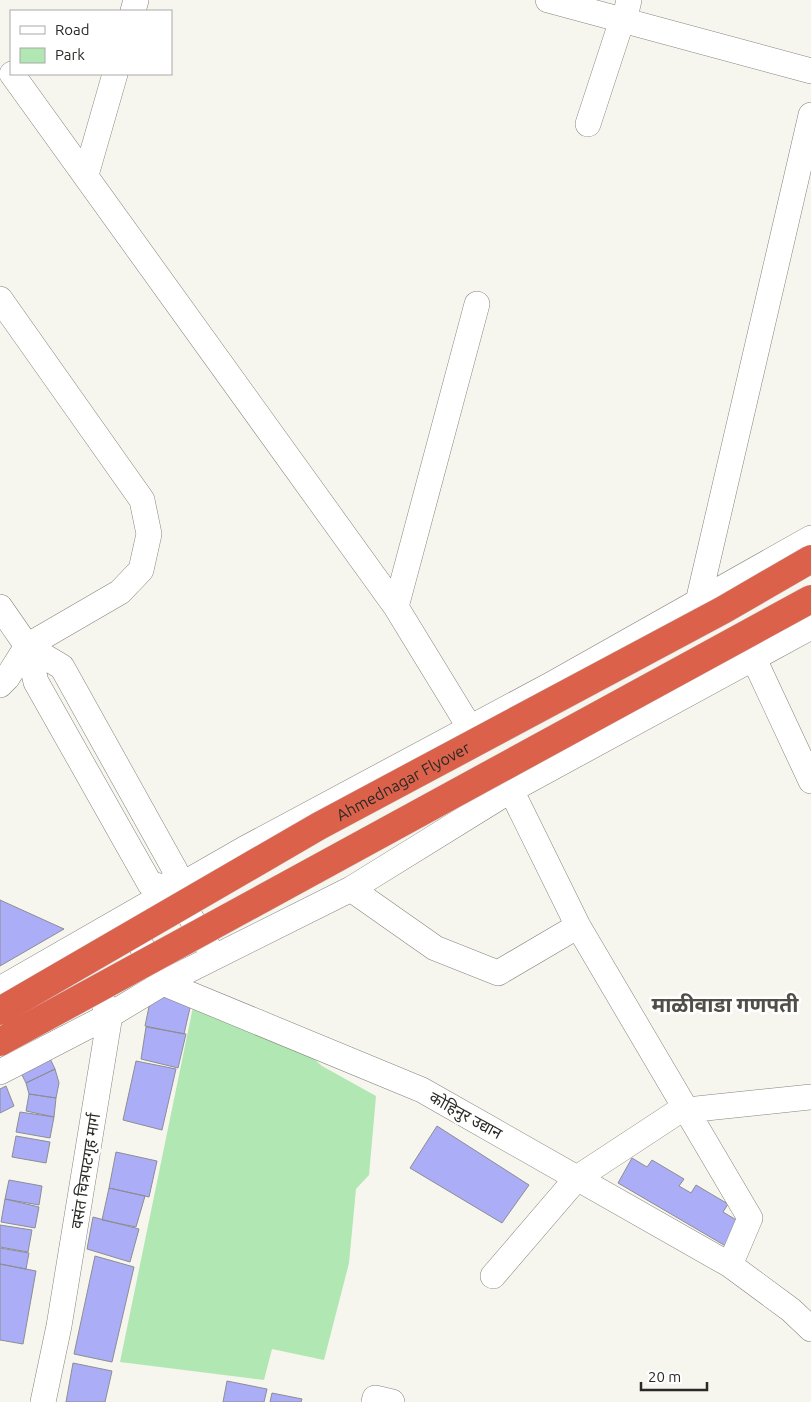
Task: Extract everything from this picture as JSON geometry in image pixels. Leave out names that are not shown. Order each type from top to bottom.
[{"type":"highway","name":"Ahmednagar Flyover","points":[[0,1010],[319,826],[714,615],[811,560]]},
{"type":"highway","points":[[0,1042],[811,599]]},
{"type":"street","points":[[548,0],[626,10],[811,71]]},
{"type":"street","points":[[588,124],[626,10]]},
{"type":"street","points":[[0,56],[10,70]]},
{"type":"street","points":[[13,75],[396,607],[470,728]]},
{"type":"street","points":[[86,176],[115,75]]},
{"type":"street","points":[[698,602],[811,115]]},
{"type":"street","points":[[0,299],[142,500],[149,534],[141,570],[120,592],[27,646],[8,678],[0,685]]},
{"type":"street","points":[[396,607],[477,304]]},
{"type":"street","points":[[0,989],[244,849],[552,684],[811,538]]},
{"type":"street","points":[[0,607],[27,646],[36,682],[150,884],[174,889],[215,957]]},
{"type":"street","points":[[0,1072],[110,1015],[162,983],[351,889],[511,790],[811,627]]},
{"type":"street","points":[[754,659],[811,781]]},
{"type":"street","points":[[511,790],[578,926],[750,1218],[730,1266]]},
{"type":"street","points":[[351,889],[435,948],[498,973],[578,926]]},
{"type":"street","points":[[124,918],[162,983]]},
{"type":"street","points":[[74,946],[110,1015]]},
{"type":"street","name":"कोहिनुर उद्यान","points":[[162,983],[422,1090],[730,1266],[791,1310],[811,1329]]},
{"type":"street","name":"वसंत चित्रपटगृह मार्ग","points":[[43,1402],[59,1326],[110,1015]]},
{"type":"street","points":[[493,1276],[577,1178],[686,1109],[811,1097]]},
{"type":"street","points":[[374,1402],[375,1398],[392,1402]]},
{"type":"green space","points":[[194,1002],[306,1052],[322,1066],[376,1096],[369,1175],[356,1189],[349,1263],[324,1360],[272,1349],[264,1380],[120,1362]]},
{"type":"building","points":[[0,900],[64,929],[0,966]]},
{"type":"building","points":[[152,992],[192,999],[184,1034],[145,1026]]},
{"type":"building","points":[[146,1027],[186,1034],[178,1068],[141,1059]]},
{"type":"building","points":[[46,1050],[55,1069],[26,1083],[18,1067]]},
{"type":"building","points":[[136,1061],[176,1069],[162,1130],[123,1120]]},
{"type":"building","points":[[55,1069],[59,1083],[56,1098],[29,1094],[26,1083]]},
{"type":"building","points":[[6,1086],[14,1106],[0,1113],[0,1089]]},
{"type":"building","points":[[29,1094],[56,1098],[54,1117],[26,1111]]},
{"type":"building","points":[[20,1112],[54,1117],[50,1138],[16,1132]]},
{"type":"building","points":[[437,1126],[529,1185],[502,1223],[410,1168]]},
{"type":"building","points":[[16,1136],[50,1142],[46,1163],[12,1157]]},
{"type":"building","points":[[116,1152],[157,1161],[149,1197],[109,1188]]},
{"type":"building","points":[[632,1158],[647,1167],[652,1160],[684,1179],[679,1186],[691,1193],[696,1185],[728,1204],[723,1212],[743,1224],[729,1248],[618,1183]]},
{"type":"building","points":[[9,1180],[42,1186],[39,1205],[5,1199]]},
{"type":"building","points":[[109,1188],[145,1196],[136,1227],[102,1220]]},
{"type":"building","points":[[5,1199],[39,1207],[35,1228],[1,1222]]},
{"type":"building","points":[[93,1217],[139,1229],[130,1262],[87,1249]]},
{"type":"building","points":[[0,1225],[32,1230],[28,1252],[0,1247]]},
{"type":"building","points":[[0,1248],[29,1253],[26,1269],[0,1264]]},
{"type":"building","points":[[95,1256],[134,1267],[112,1362],[74,1354]]},
{"type":"building","points":[[0,1264],[36,1271],[23,1344],[0,1340]]},
{"type":"building","points":[[73,1363],[112,1371],[105,1402],[66,1402]]},
{"type":"building","points":[[227,1381],[267,1389],[264,1402],[223,1402]]},
{"type":"building","points":[[272,1393],[302,1399],[301,1402],[270,1402]]},
{"type":"district","name":"माळीवाडा गणपती","points":[[725,1005]]}]
